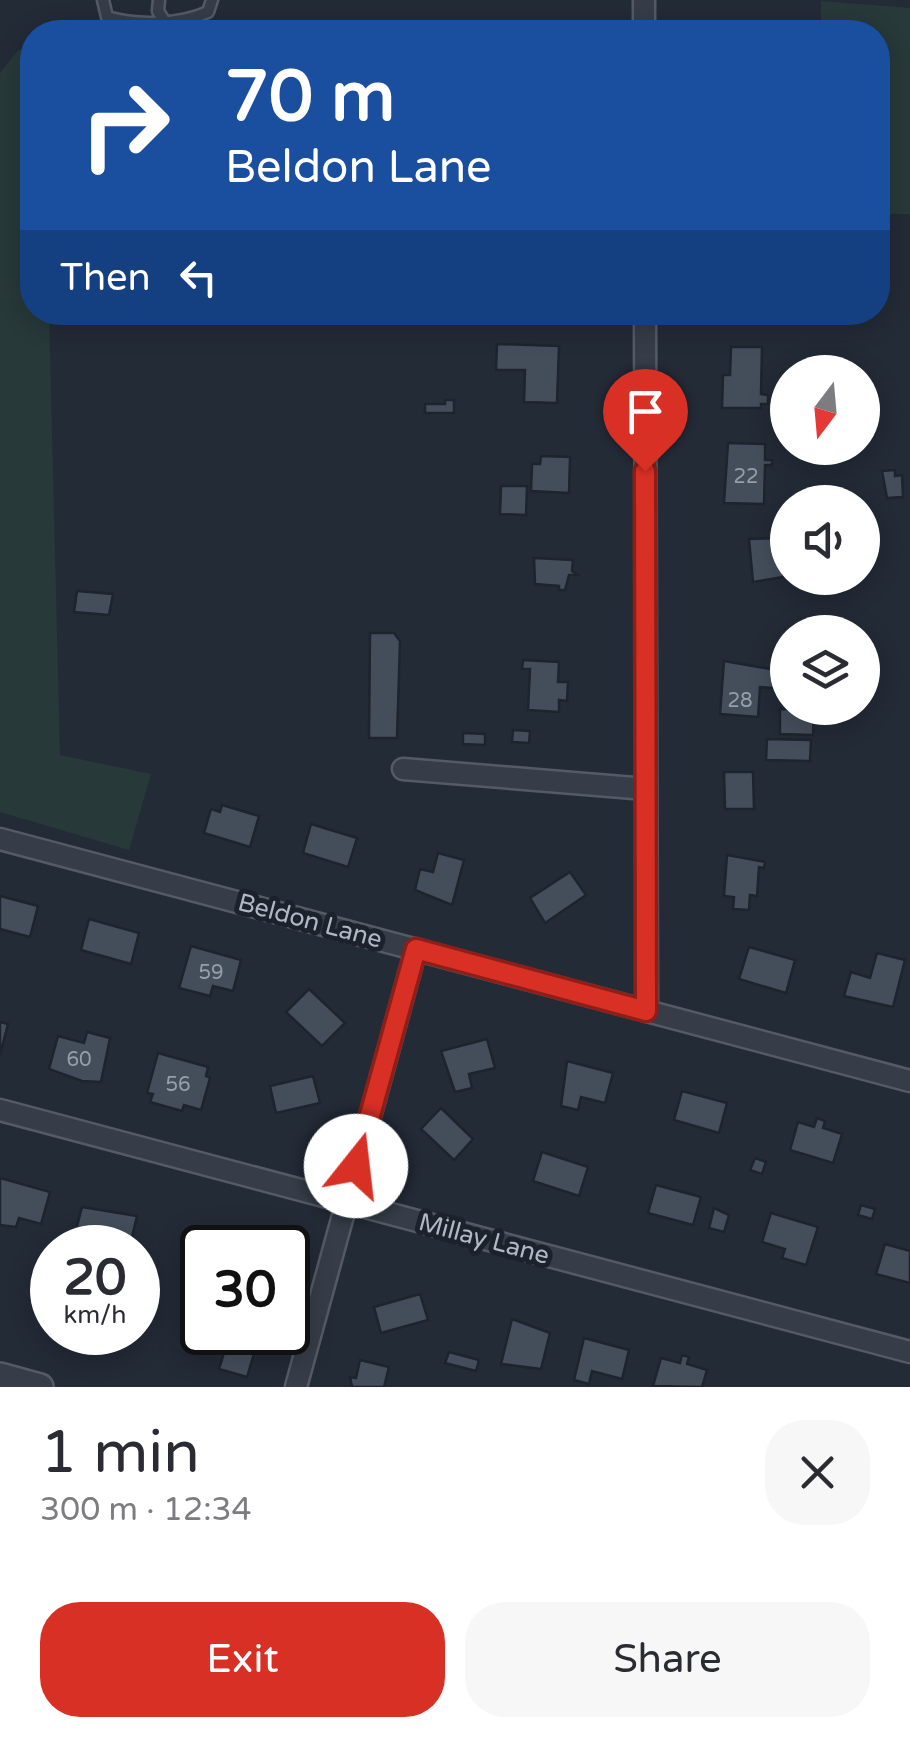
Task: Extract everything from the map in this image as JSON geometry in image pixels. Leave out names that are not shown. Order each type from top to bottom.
[{"type":"street","points":[[645,325],[646,1011]]},
{"type":"street","points":[[403,769],[646,788]]},
{"type":"street","name":"Beldon Lane","points":[[0,839],[910,1082]]},
{"type":"street","points":[[296,1387],[416,949]]},
{"type":"street","name":"Millay Lane","points":[[0,1110],[910,1352]]},
{"type":"street","points":[[0,1376],[40,1387]]},
{"type":"lane","points":[[102,0],[108,17],[116,20]]},
{"type":"lane","points":[[190,20],[208,12],[212,0]]},
{"type":"shaded area","points":[[821,1],[910,8],[910,214],[890,214],[890,20],[821,20]]},
{"type":"shaded area","points":[[20,50],[20,325],[49,325],[60,755],[151,774],[129,850],[0,812],[0,73]]},
{"type":"building","points":[[497,344],[559,346],[557,403],[524,402],[525,370],[496,370]]},
{"type":"building","points":[[731,347],[762,347],[761,394],[768,395],[768,404],[761,404],[761,408],[722,408],[723,375],[730,375]]},
{"type":"building","points":[[445,400],[454,400],[454,413],[425,413],[425,404],[445,404]]},
{"type":"building","points":[[728,443],[765,444],[765,460],[770,460],[770,465],[765,465],[764,504],[724,503]]},
{"type":"building","points":[[541,456],[570,457],[569,493],[531,491],[532,464],[540,464]]},
{"type":"building","points":[[895,470],[895,476],[902,475],[903,497],[887,498],[882,471]]},
{"type":"building","points":[[501,486],[527,486],[526,515],[500,514]]},
{"type":"building","points":[[770,538],[770,579],[753,582],[749,539]]},
{"type":"building","points":[[534,558],[573,560],[572,571],[578,575],[569,575],[565,590],[535,584]]},
{"type":"building","points":[[77,591],[113,594],[109,615],[74,612]]},
{"type":"building","points":[[370,633],[394,633],[400,641],[397,738],[369,738]]},
{"type":"building","points":[[523,660],[559,662],[558,682],[568,682],[567,701],[559,700],[559,712],[528,710],[530,669],[522,669]]},
{"type":"building","points":[[724,661],[770,669],[770,688],[760,687],[758,717],[720,714]]},
{"type":"building","points":[[780,725],[813,725],[813,735],[780,734]]},
{"type":"building","points":[[513,730],[530,731],[529,743],[512,742]]},
{"type":"building","points":[[463,733],[485,734],[485,745],[463,744]]},
{"type":"building","points":[[767,739],[811,740],[810,761],[766,760]]},
{"type":"building","points":[[724,772],[753,772],[754,809],[725,809]]},
{"type":"building","points":[[222,805],[259,816],[250,847],[204,833],[211,809],[220,812]]},
{"type":"building","points":[[311,824],[357,838],[348,867],[303,853]]},
{"type":"building","points":[[438,853],[464,860],[452,905],[415,890],[420,869],[433,872]]},
{"type":"building","points":[[727,855],[765,862],[764,868],[759,867],[757,896],[750,895],[749,910],[733,909],[734,897],[724,896]]},
{"type":"building","points":[[570,872],[586,895],[545,923],[530,898]]},
{"type":"building","points":[[0,896],[38,906],[30,937],[0,929]]},
{"type":"building","points":[[89,919],[139,933],[131,964],[81,950]]},
{"type":"building","points":[[191,946],[241,960],[233,991],[213,986],[210,996],[179,988]]},
{"type":"building","points":[[749,947],[795,960],[786,993],[739,979]]},
{"type":"building","points":[[877,953],[905,960],[893,1007],[844,996],[851,972],[870,978]]},
{"type":"building","points":[[309,989],[345,1023],[322,1046],[286,1012]]},
{"type":"building","points":[[0,1022],[8,1024],[0,1055]]},
{"type":"building","points":[[87,1032],[110,1038],[101,1082],[82,1081],[49,1069],[58,1036],[84,1043]]},
{"type":"building","points":[[487,1039],[495,1068],[469,1074],[472,1088],[455,1092],[441,1051]]},
{"type":"building","points":[[158,1053],[208,1067],[206,1076],[210,1078],[201,1110],[184,1105],[182,1111],[150,1102],[153,1094],[147,1093]]},
{"type":"building","points":[[567,1061],[613,1073],[605,1103],[581,1097],[578,1110],[561,1106]]},
{"type":"building","points":[[313,1076],[320,1103],[276,1113],[270,1086]]},
{"type":"building","points":[[682,1091],[727,1103],[719,1133],[674,1120]]},
{"type":"building","points":[[441,1108],[473,1139],[454,1160],[421,1129]]},
{"type":"building","points":[[817,1118],[825,1121],[823,1128],[842,1134],[833,1163],[790,1150],[798,1122],[814,1127]]},
{"type":"building","points":[[542,1152],[588,1167],[579,1196],[533,1181]]},
{"type":"building","points":[[755,1158],[766,1162],[762,1174],[750,1170]]},
{"type":"building","points":[[0,1178],[50,1192],[41,1224],[19,1218],[16,1227],[0,1225]]},
{"type":"building","points":[[656,1185],[701,1197],[693,1225],[648,1213]]},
{"type":"building","points":[[861,1205],[875,1209],[872,1219],[858,1215]]},
{"type":"building","points":[[82,1207],[137,1216],[135,1225],[77,1225]]},
{"type":"building","points":[[714,1208],[729,1215],[724,1232],[709,1228]]},
{"type":"building","points":[[771,1213],[818,1227],[806,1265],[782,1258],[785,1249],[762,1242]]},
{"type":"building","points":[[885,1244],[910,1251],[910,1283],[876,1274]]},
{"type":"building","points":[[420,1294],[428,1320],[381,1333],[374,1307]]},
{"type":"building","points":[[512,1319],[550,1333],[541,1369],[501,1364]]},
{"type":"building","points":[[584,1338],[629,1350],[622,1379],[592,1371],[589,1384],[574,1380]]},
{"type":"building","points":[[449,1352],[479,1360],[476,1371],[445,1363]]},
{"type":"building","points":[[223,1355],[254,1355],[247,1377],[219,1369]]},
{"type":"building","points":[[682,1355],[689,1357],[687,1364],[707,1370],[702,1387],[653,1386],[661,1358],[680,1363]]},
{"type":"building","points":[[360,1360],[389,1367],[384,1387],[352,1387],[350,1377],[356,1378]]},
{"type":"route","points":[[356,1166],[416,949],[646,1011],[645,471]]}]
